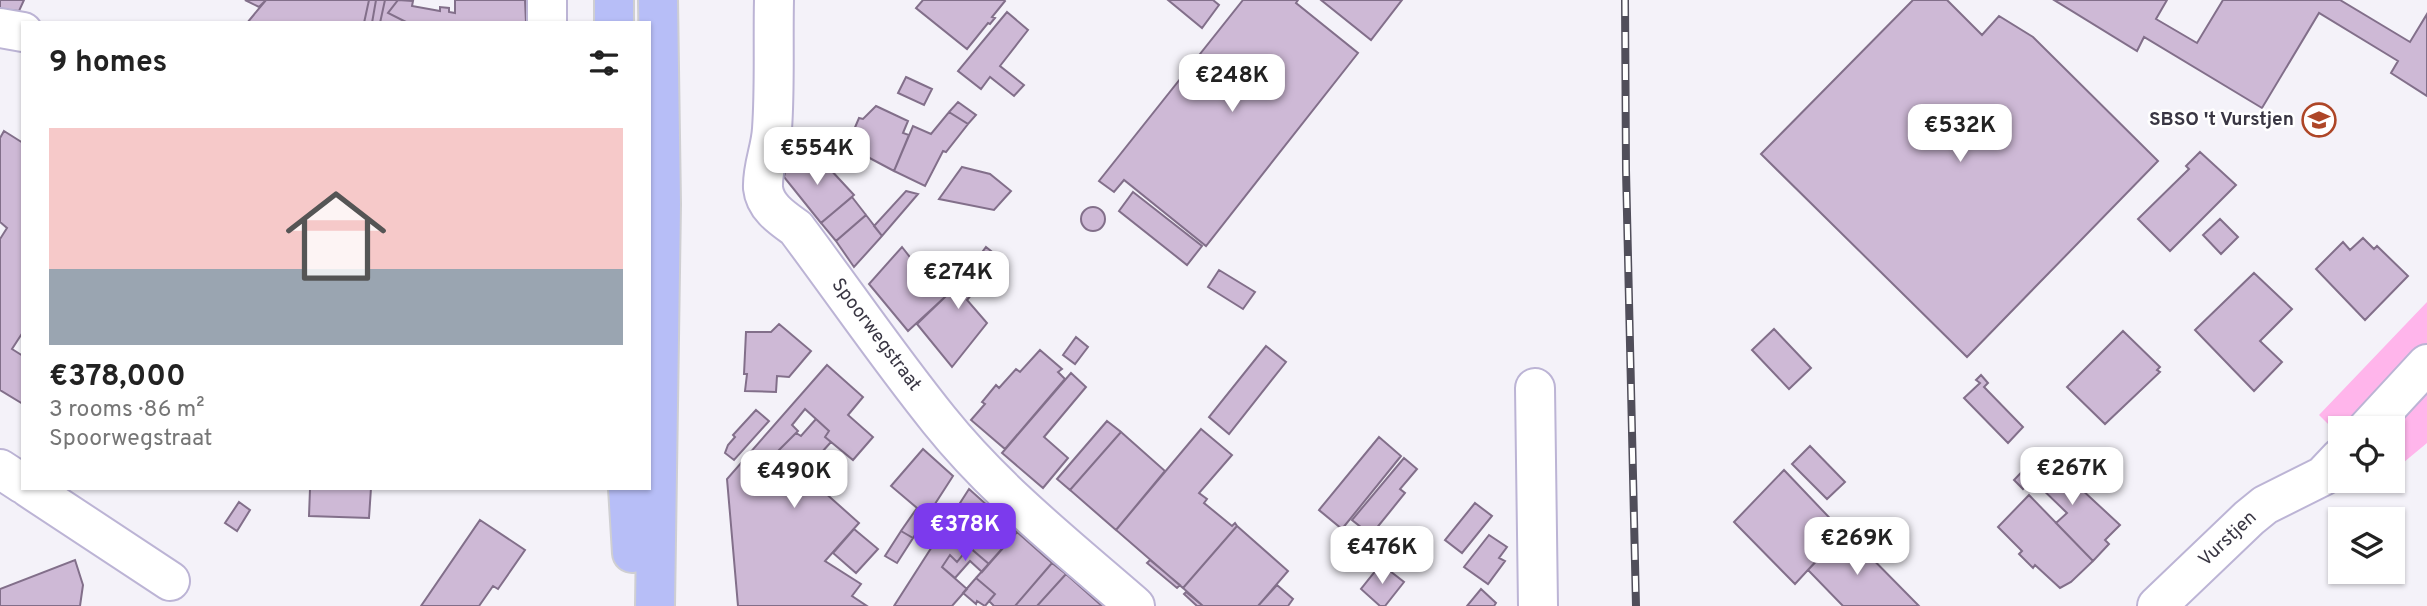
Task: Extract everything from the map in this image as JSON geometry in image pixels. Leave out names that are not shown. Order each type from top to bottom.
[{"type":"main road","points":[[614,0],[614,21]]},
{"type":"main road","points":[[655,606],[661,204],[658,0]]},
{"type":"main road","points":[[628,490],[635,606]]},
{"type":"street","points":[[547,0],[547,21]]},
{"type":"street","name":"Spoorwegstraat","points":[[774,0],[772,131],[764,164],[763,189],[769,205],[796,228],[939,421],[976,462],[1008,495],[1135,606]]},
{"type":"street","points":[[0,28],[21,32]]},
{"type":"street","points":[[2379,416],[2427,364]]},
{"type":"street","points":[[1535,388],[1538,606]]},
{"type":"street","points":[[0,469],[21,483]]},
{"type":"street","name":"Vurstjen","points":[[2157,606],[2265,505],[2323,477],[2328,471]]},
{"type":"street","points":[[32,490],[170,581]]},
{"type":"shaded area","points":[[2427,302],[2427,443],[2405,461],[2405,416],[2328,416],[2328,424],[2319,415]]},
{"type":"building","points":[[0,0],[24,0],[19,11],[0,9]]},
{"type":"building","points":[[245,0],[266,0],[259,7]]},
{"type":"building","points":[[266,0],[369,0],[364,21],[249,21]]},
{"type":"building","points":[[369,0],[376,0],[372,21],[364,21]]},
{"type":"building","points":[[376,0],[385,0],[380,21],[372,21]]},
{"type":"building","points":[[385,0],[398,0],[388,13],[404,21],[380,21]]},
{"type":"building","points":[[398,0],[413,1],[412,6],[440,11],[440,7],[449,8],[449,12],[455,13],[455,0],[525,0],[526,21],[404,21],[388,13]]},
{"type":"building","points":[[923,0],[1005,1],[992,17],[995,18],[967,49],[916,8]]},
{"type":"building","points":[[1168,0],[1213,0],[1219,5],[1202,28]]},
{"type":"building","points":[[1243,0],[1298,0],[1296,3],[1358,53],[1206,246],[1124,180],[1114,192],[1099,181]]},
{"type":"building","points":[[1321,0],[1402,0],[1371,40]]},
{"type":"building","points":[[1913,0],[1947,0],[1982,35],[1999,16],[2033,37],[2158,161],[1967,357],[1761,154]]},
{"type":"building","points":[[2054,0],[2167,0],[2156,19],[2197,43],[2223,0],[2340,0],[2410,42],[2427,14],[2427,96],[2391,73],[2398,61],[2319,13],[2262,108],[2144,37],[2137,51]]},
{"type":"building","points":[[1007,12],[1028,30],[1000,66],[1024,85],[1014,96],[990,77],[981,89],[958,71]]},
{"type":"building","points":[[906,77],[932,89],[924,105],[898,93]]},
{"type":"building","points":[[958,102],[976,115],[968,124],[949,112]]},
{"type":"building","points":[[876,106],[908,121],[903,133],[909,135],[894,171],[847,146],[859,118],[863,119]]},
{"type":"building","points":[[949,112],[968,124],[946,152],[943,151],[925,186],[894,171],[913,126],[931,134]]},
{"type":"building","points":[[4,131],[21,142],[21,335],[12,349],[21,355],[21,403],[0,390],[0,239],[7,228],[0,222],[0,138]]},
{"type":"building","points":[[2200,152],[2236,185],[2170,251],[2138,219],[2189,169],[2186,166]]},
{"type":"building","points":[[793,157],[828,167],[854,195],[821,223],[784,177]]},
{"type":"building","points":[[962,167],[990,174],[1011,191],[994,210],[939,199]]},
{"type":"building","points":[[906,191],[918,194],[882,236],[874,226]]},
{"type":"building","points":[[1133,192],[1202,246],[1187,265],[1119,211]]},
{"type":"building","points":[[852,197],[866,215],[836,241],[821,223]]},
{"type":"building","points":[[1093,207],[1102,210],[1105,219],[1102,228],[1093,231],[1084,228],[1081,219],[1084,210]]},
{"type":"building","points":[[866,215],[882,236],[854,267],[836,241]]},
{"type":"building","points":[[2220,219],[2238,237],[2221,254],[2203,235]]},
{"type":"building","points":[[2363,238],[2374,249],[2377,246],[2408,276],[2365,320],[2316,269],[2343,242],[2350,250]]},
{"type":"building","points":[[902,247],[913,261],[915,258],[946,296],[908,331],[869,284]]},
{"type":"building","points":[[986,247],[1001,259],[967,300],[987,323],[952,367],[917,324],[946,296],[940,287],[952,276],[960,282]]},
{"type":"building","points":[[1219,270],[1255,292],[1243,309],[1208,287]]},
{"type":"building","points":[[2254,273],[2292,309],[2260,341],[2282,362],[2254,391],[2195,330]]},
{"type":"building","points":[[779,324],[811,351],[789,377],[777,376],[776,392],[745,391],[746,332],[771,332]]},
{"type":"building","points":[[1774,329],[1811,368],[1789,389],[1752,350]]},
{"type":"building","points":[[2123,331],[2160,367],[2157,370],[2160,372],[2105,424],[2067,387]]},
{"type":"building","points":[[1076,337],[1088,347],[1075,364],[1063,355]]},
{"type":"building","points":[[1266,346],[1286,362],[1229,434],[1209,417]]},
{"type":"building","points":[[1040,350],[1062,369],[1058,372],[1065,379],[1005,449],[971,420],[996,385],[999,388],[1016,369],[1020,372]]},
{"type":"building","points":[[827,365],[863,397],[848,415],[873,437],[853,460],[825,437],[829,431],[805,409],[792,425],[798,431],[778,451],[859,523],[825,561],[861,584],[852,596],[867,606],[738,606],[727,479]]},
{"type":"building","points":[[1071,373],[1086,387],[1044,437],[1068,458],[1043,488],[1002,453]]},
{"type":"building","points":[[1981,375],[1988,383],[1984,387],[2023,427],[2008,443],[1964,398],[1980,383],[1976,380]]},
{"type":"building","points":[[756,410],[769,421],[734,460],[725,453],[728,445],[735,437],[733,435]]},
{"type":"building","points":[[816,419],[829,431],[825,437],[831,442],[803,473],[778,451],[796,433],[801,436]]},
{"type":"building","points":[[1107,421],[1121,432],[1070,490],[1057,479]]},
{"type":"building","points":[[1201,429],[1232,455],[1199,493],[1207,499],[1204,503],[1232,526],[1235,523],[1237,526],[1183,588],[1116,530]]},
{"type":"building","points":[[1121,432],[1165,471],[1116,530],[1070,490]]},
{"type":"building","points":[[1379,437],[1401,456],[1342,529],[1319,510]]},
{"type":"building","points":[[1810,446],[1845,482],[1827,499],[1792,464]]},
{"type":"building","points":[[923,449],[953,476],[913,538],[901,531],[917,508],[891,486]]},
{"type":"building","points":[[2037,456],[2047,466],[2052,462],[2120,525],[2105,540],[2109,544],[2093,561],[2056,523],[2067,513],[2033,480],[2023,489],[2014,480]]},
{"type":"building","points":[[1404,458],[1417,469],[1400,489],[1405,493],[1371,535],[1352,520]]},
{"type":"building","points":[[1784,470],[1843,532],[1795,584],[1734,522]]},
{"type":"building","points":[[969,489],[1017,532],[989,564],[969,547],[957,562],[950,555],[942,567],[967,589],[952,606],[894,606]]},
{"type":"building","points":[[310,490],[371,490],[369,518],[309,516]]},
{"type":"building","points":[[2029,495],[2093,561],[2071,582],[2060,588],[2035,565],[2033,568],[2019,554],[2022,551],[1998,527]]},
{"type":"building","points":[[239,502],[250,510],[237,531],[225,523]]},
{"type":"building","points":[[1475,503],[1492,516],[1462,553],[1445,540]]},
{"type":"building","points":[[480,520],[525,550],[498,589],[493,586],[479,606],[421,606]]},
{"type":"building","points":[[1237,526],[1288,571],[1258,606],[1203,606],[1183,588]]},
{"type":"building","points":[[854,529],[878,549],[856,573],[833,553]]},
{"type":"building","points":[[901,531],[913,538],[897,563],[885,556]]},
{"type":"building","points":[[1845,531],[1919,606],[1843,606],[1808,570]]},
{"type":"building","points":[[1017,532],[1052,563],[1015,606],[994,606],[989,601],[995,594],[976,578]]},
{"type":"building","points":[[1489,535],[1507,547],[1499,558],[1505,561],[1488,584],[1464,567]]},
{"type":"building","points":[[969,547],[989,564],[982,572],[970,561],[955,578],[942,567],[950,555],[957,562]]},
{"type":"building","points":[[75,560],[83,585],[80,606],[0,606],[0,589]]},
{"type":"building","points":[[1150,560],[1180,585],[1177,588],[1147,563]]},
{"type":"building","points":[[1052,563],[1066,574],[1037,606],[1015,606]]},
{"type":"building","points":[[1381,564],[1404,582],[1385,606],[1380,606],[1361,589]]},
{"type":"building","points":[[1066,574],[1102,606],[1037,606]]},
{"type":"building","points":[[976,578],[995,594],[985,606],[977,601],[976,604],[963,593]]},
{"type":"building","points":[[1277,585],[1293,599],[1288,606],[1258,606]]},
{"type":"building","points":[[1481,589],[1496,603],[1494,606],[1467,606]]},
{"type":"building","points":[[1186,592],[1203,606],[1197,606],[1184,594]]},
{"type":"railway","points":[[1625,0],[1636,606]]},
{"type":"place","name":"SBSO 't Vurstjen","points":[[2319,120]]}]
